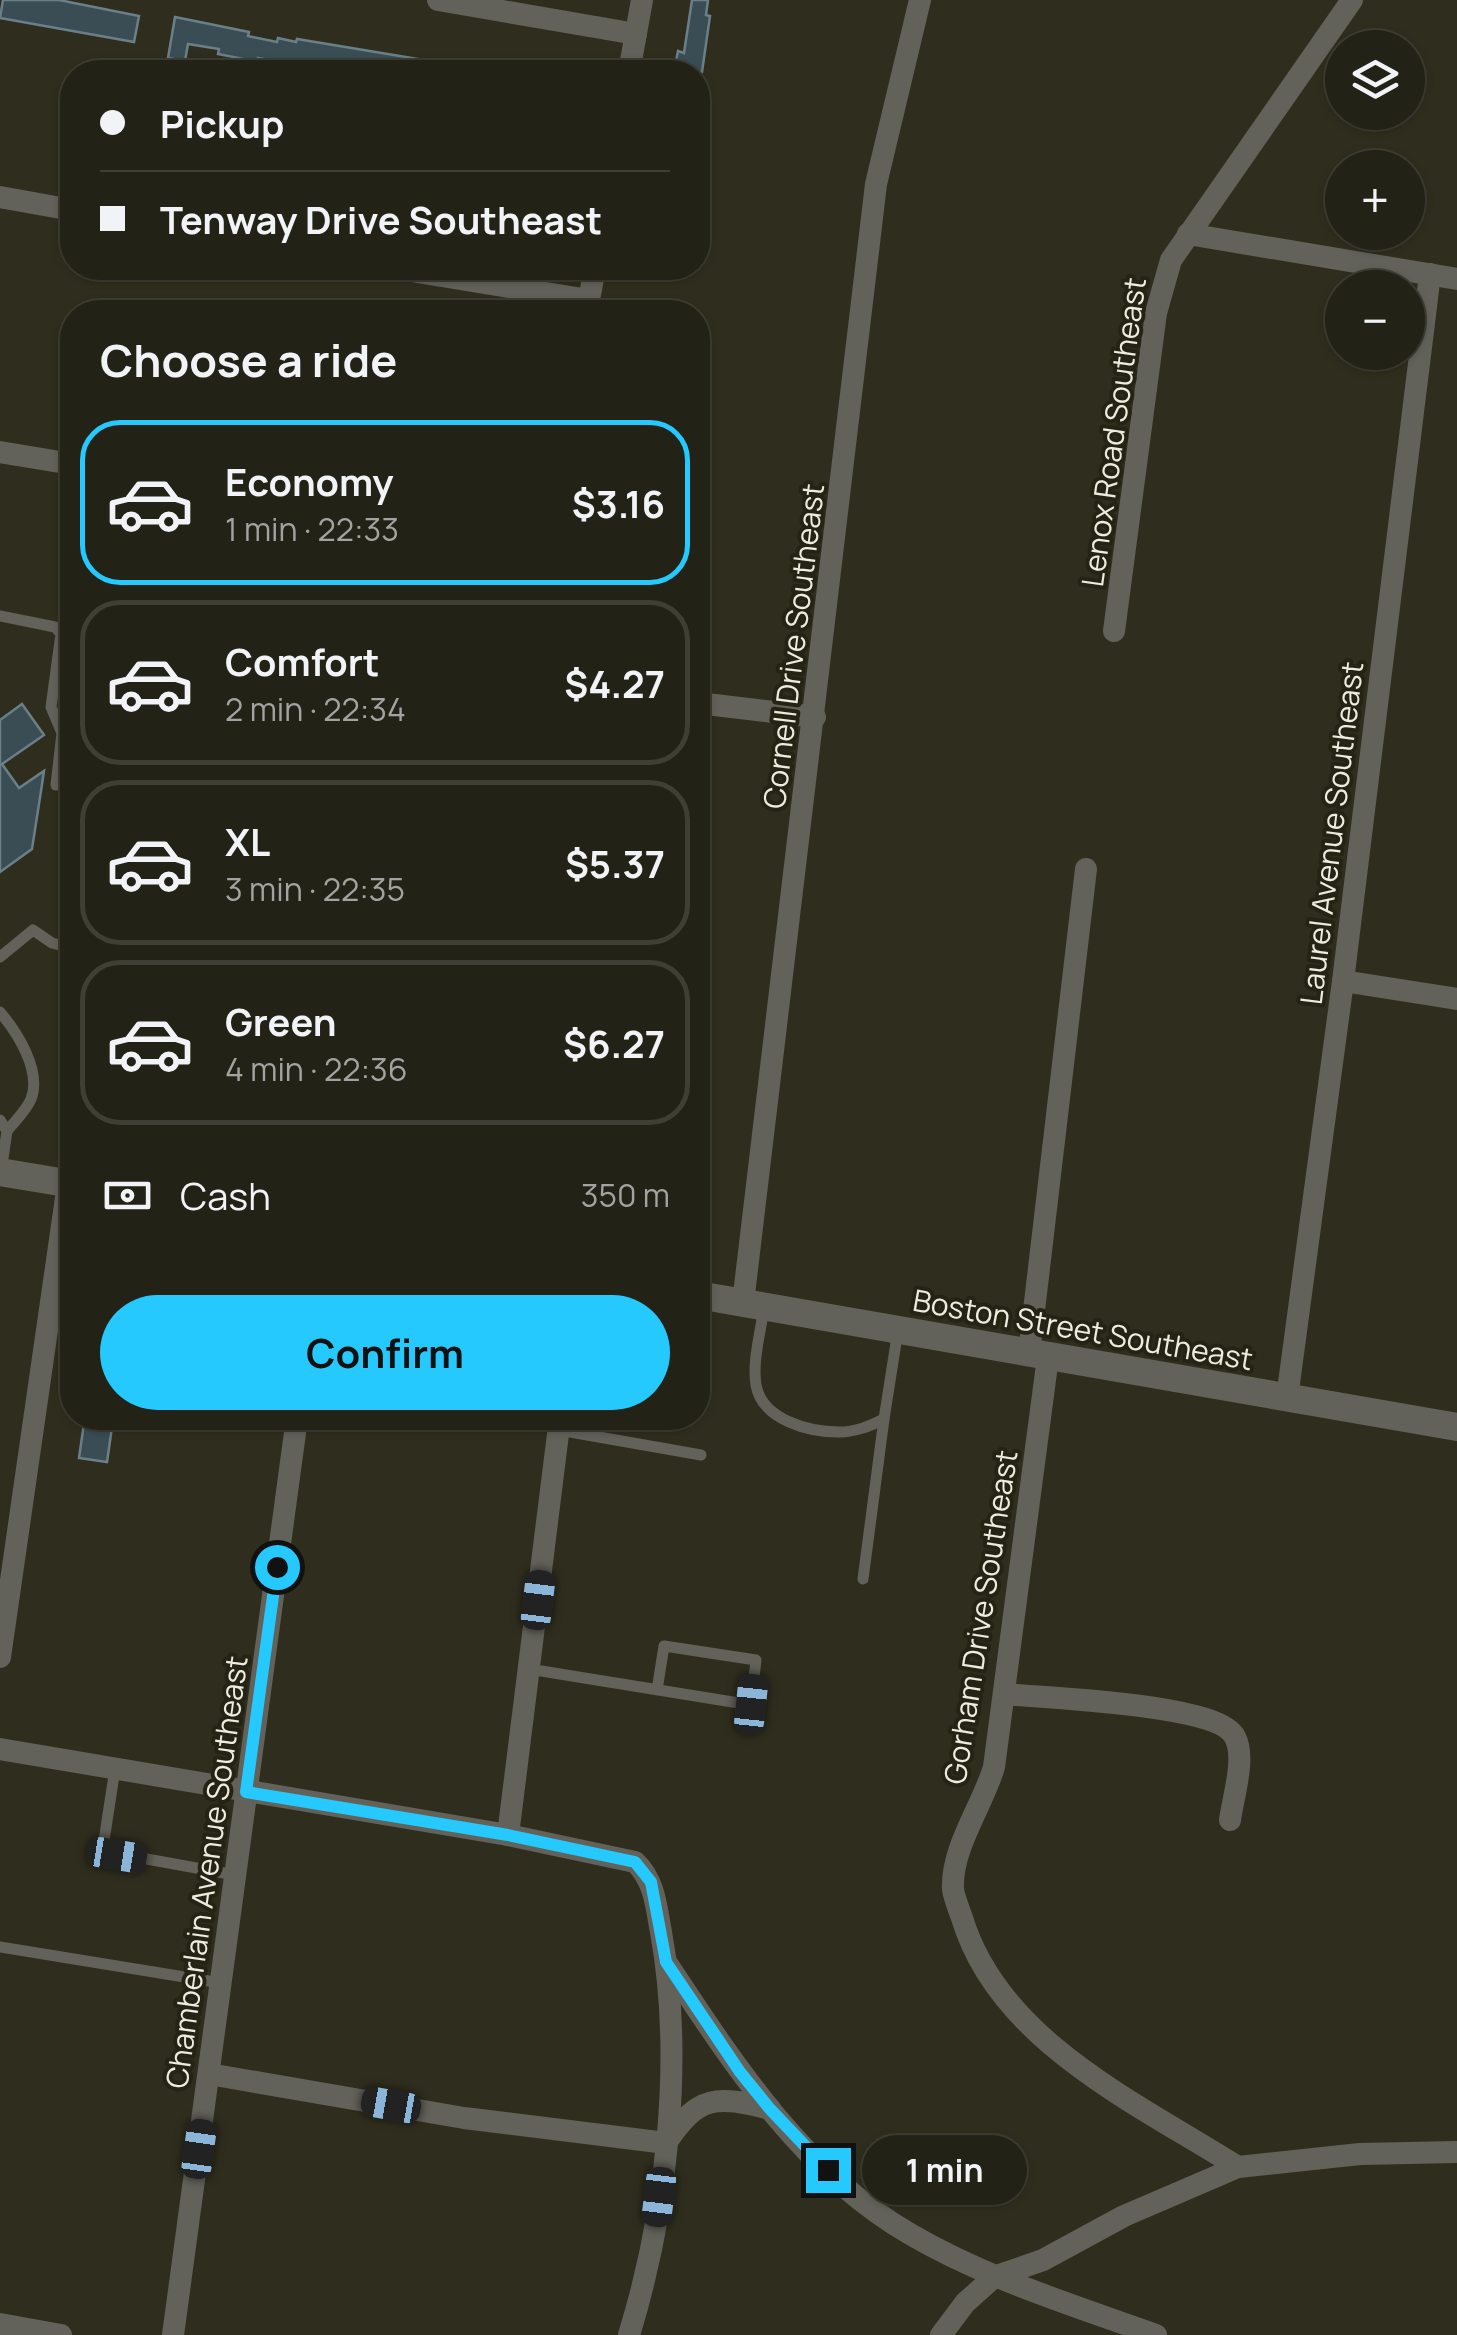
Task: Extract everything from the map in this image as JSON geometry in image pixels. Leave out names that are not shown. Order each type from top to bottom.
[{"type":"street","points":[[438,0],[636,34]]},
{"type":"street","points":[[631,60],[642,0]]},
{"type":"street","name":"Cornell Drive Southeast","points":[[754,1305],[876,184],[920,0]]},
{"type":"street","name":"Lenox Road Southeast","points":[[1114,631],[1161,285],[1170,260],[1352,0]]},
{"type":"street","points":[[0,197],[60,208]]},
{"type":"street","points":[[1188,234],[1457,279]]},
{"type":"street","name":"Laurel Avenue Southeast","points":[[1288,1398],[1430,274]]},
{"type":"street","points":[[467,280],[590,300]]},
{"type":"street","points":[[0,452],[60,462]]},
{"type":"street","points":[[710,705],[815,717]]},
{"type":"street","points":[[1038,1355],[1086,869]]},
{"type":"street","points":[[1343,981],[1457,999]]},
{"type":"street","points":[[1,1172],[60,1180]]},
{"type":"street","points":[[0,1657],[60,1256]]},
{"type":"street","name":"Boston Street Southeast","points":[[710,1297],[1457,1428]]},
{"type":"street","name":"Gorham Drive Southeast","points":[[1038,1355],[994,1767],[957,1858],[953,1890],[980,1966],[1034,2028],[1090,2076],[1238,2166]]},
{"type":"street","name":"Chamberlain Avenue Southeast","points":[[173,2335],[295,1430]]},
{"type":"street","points":[[508,1835],[559,1430]]},
{"type":"street","points":[[1004,1694],[1137,1705],[1213,1718],[1228,1726],[1239,1751],[1230,1820]]},
{"type":"street","points":[[0,1749],[508,1835],[635,1862],[651,1882],[666,1962],[670,2096],[656,2224],[629,2335]]},
{"type":"street","points":[[666,1962],[770,2109],[844,2186],[876,2212],[994,2277],[1156,2335]]},
{"type":"street","points":[[210,2074],[464,2118],[666,2143]]},
{"type":"street","points":[[666,2143],[681,2121],[698,2106],[726,2101],[770,2109]]},
{"type":"street","points":[[941,2335],[965,2303],[994,2277],[1044,2260],[1124,2216],[1238,2166],[1360,2154],[1457,2152]]},
{"type":"street","points":[[0,2324],[61,2335]]},
{"type":"lane","points":[[0,616],[55,626],[60,634],[51,707],[60,728]]},
{"type":"lane","points":[[56,785],[60,750]]},
{"type":"lane","points":[[0,957],[34,930],[60,945]]},
{"type":"lane","points":[[0,1012],[25,1051],[33,1084],[28,1104],[4,1126],[1,1172]]},
{"type":"lane","points":[[754,1305],[756,1386],[760,1399],[771,1410],[788,1422],[840,1432],[863,1429],[884,1420]]},
{"type":"lane","points":[[863,1579],[898,1330]]},
{"type":"lane","points":[[587,1430],[701,1455]]},
{"type":"lane","points":[[529,1668],[657,1690],[751,1704],[756,1660],[664,1646],[657,1690]]},
{"type":"lane","points":[[115,1769],[102,1847],[108,1852],[236,1875]]},
{"type":"lane","points":[[0,1947],[221,1983]]},
{"type":"building","points":[[3,0],[59,0],[139,16],[134,42],[0,18]]},
{"type":"building","points":[[692,0],[708,0],[706,15],[710,16],[704,60],[676,60],[678,51],[684,53]]},
{"type":"building","points":[[175,17],[249,32],[248,36],[277,42],[278,38],[296,42],[297,39],[424,60],[248,60],[218,54],[219,49],[188,44],[185,60],[168,58]]},
{"type":"building","points":[[22,704],[44,735],[2,764],[19,788],[44,771],[32,849],[0,872],[0,720]]},
{"type":"building","points":[[83,1430],[112,1430],[107,1462],[79,1458]]},
{"type":"route","points":[[277,1567],[246,1792],[508,1835],[635,1862],[651,1882],[666,1962],[740,2072],[828,2170]]}]
